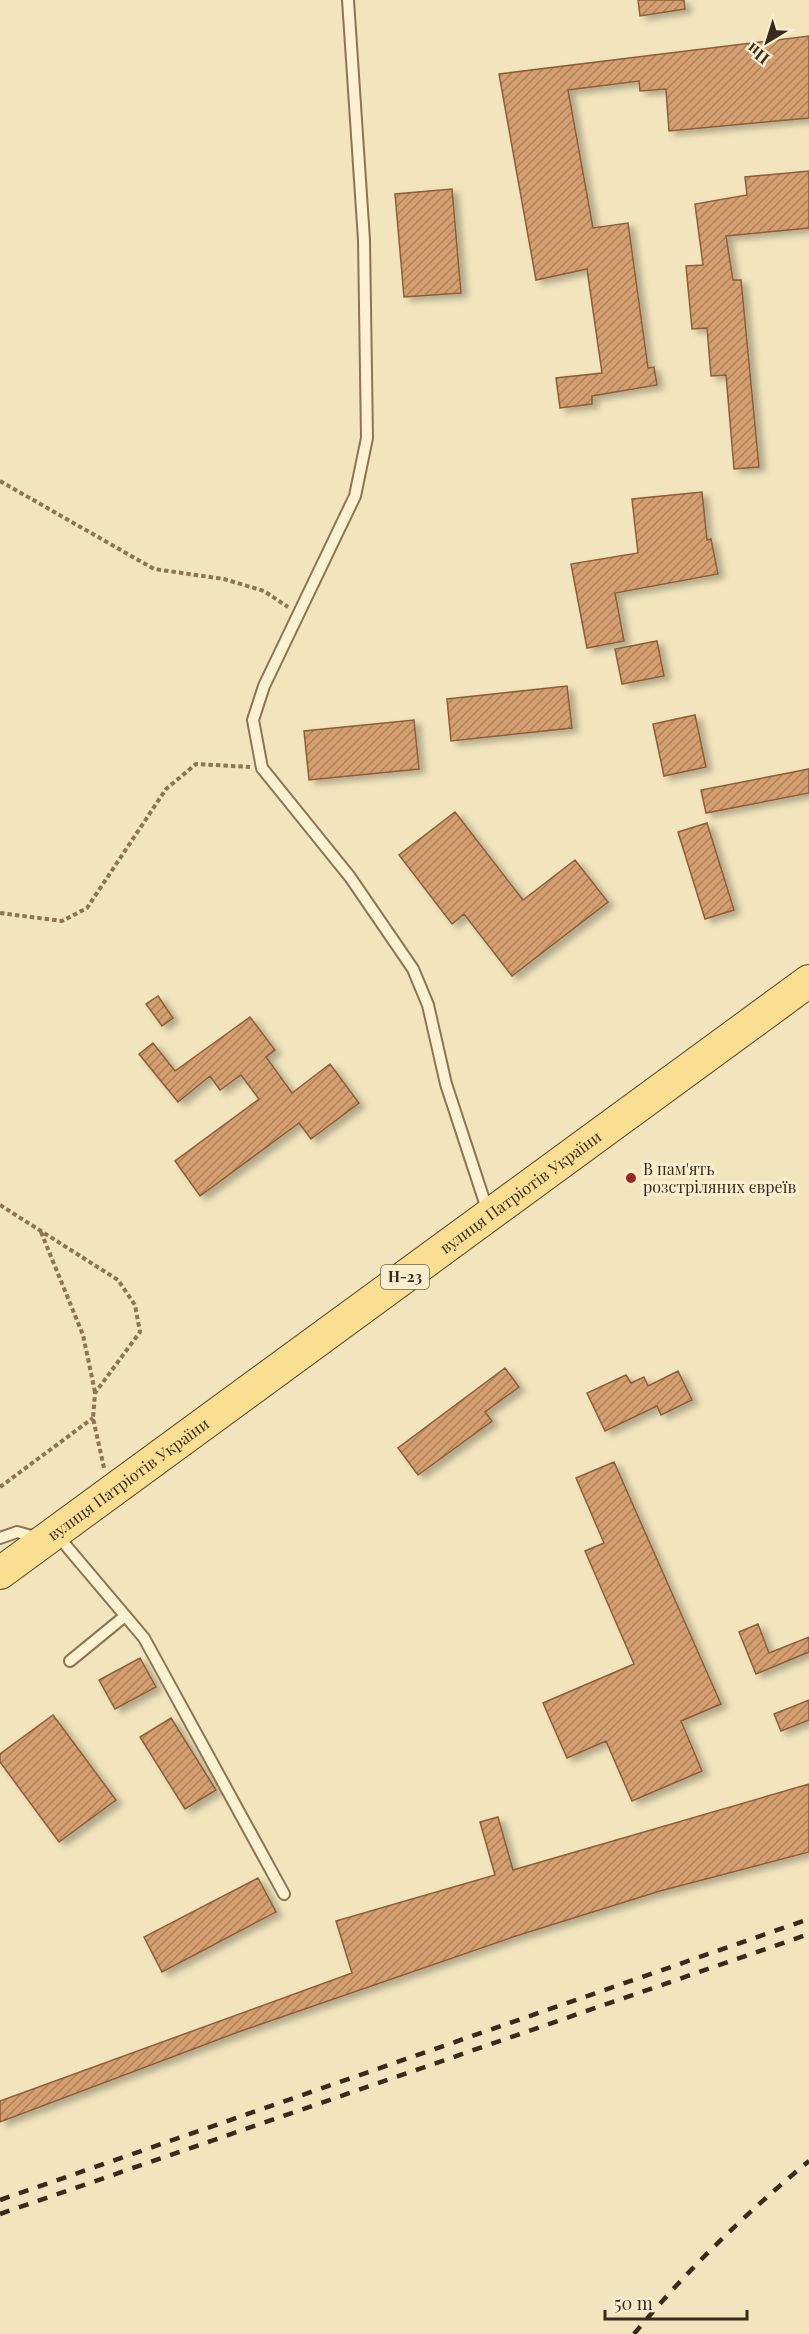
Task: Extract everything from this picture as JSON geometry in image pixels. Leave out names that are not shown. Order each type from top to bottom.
[{"type":"main road","name":"вулиця Патріотів України","points":[[0,1573],[809,981]]},
{"type":"lane","points":[[348,0],[363,240],[367,438],[355,496],[264,686],[253,720],[262,768],[350,877],[412,969],[428,1005],[446,1084],[489,1215]]},
{"type":"lane","points":[[0,1538],[17,1532],[50,1536],[144,1638],[284,1894]]},
{"type":"lane","points":[[69,1661],[124,1616]]},
{"type":"path","points":[[0,481],[154,569],[224,579],[264,591],[298,614]]},
{"type":"path","points":[[0,913],[62,921],[87,908],[166,789],[196,764],[262,768]]},
{"type":"path","points":[[0,1205],[118,1280],[135,1305],[140,1332],[95,1393]]},
{"type":"path","points":[[41,1230],[83,1335],[95,1393],[93,1418],[110,1492]]},
{"type":"path","points":[[0,1487],[93,1418]]},
{"type":"building","points":[[638,0],[684,0],[685,9],[640,16]]},
{"type":"building","points":[[809,36],[809,118],[669,131],[666,89],[640,91],[639,81],[568,90],[593,228],[628,223],[648,368],[654,367],[657,385],[592,396],[592,404],[560,408],[556,378],[602,373],[587,269],[536,280],[499,74]]},
{"type":"building","points":[[809,171],[809,228],[726,236],[733,280],[741,280],[759,467],[734,469],[726,375],[711,376],[707,328],[692,329],[686,266],[703,265],[695,204],[747,195],[745,177]]},
{"type":"building","points":[[452,189],[461,293],[404,297],[395,194]]},
{"type":"building","points":[[702,492],[707,540],[711,539],[718,574],[615,593],[624,641],[587,648],[571,564],[638,553],[632,499]]},
{"type":"building","points":[[657,641],[664,676],[622,684],[615,649]]},
{"type":"building","points":[[567,686],[572,728],[451,741],[447,699]]},
{"type":"building","points":[[695,715],[706,767],[664,776],[653,724]]},
{"type":"building","points":[[414,720],[419,769],[309,780],[304,731]]},
{"type":"building","points":[[809,769],[809,793],[706,813],[701,790]]},
{"type":"building","points":[[455,812],[523,900],[575,860],[608,902],[512,976],[464,914],[452,924],[399,855]]},
{"type":"building","points":[[707,823],[734,910],[705,919],[678,832]]},
{"type":"building","points":[[158,996],[173,1018],[162,1026],[146,1004]]},
{"type":"building","points":[[250,1017],[275,1050],[266,1057],[292,1093],[330,1064],[359,1103],[311,1139],[299,1123],[200,1196],[175,1161],[259,1099],[241,1075],[220,1090],[210,1076],[178,1102],[139,1054],[153,1043],[175,1071]]},
{"type":"building","points":[[505,1368],[519,1387],[485,1412],[492,1421],[418,1475],[398,1448]]},
{"type":"building","points":[[678,1371],[692,1400],[661,1415],[657,1406],[605,1431],[587,1393],[626,1375],[631,1383],[644,1377],[648,1386]]},
{"type":"building","points":[[614,1462],[721,1704],[681,1721],[702,1771],[632,1801],[606,1741],[567,1758],[543,1703],[634,1664],[585,1551],[604,1543],[576,1478]]},
{"type":"building","points":[[758,1624],[769,1653],[809,1637],[809,1652],[756,1674],[739,1632]]},
{"type":"building","points":[[140,1658],[156,1687],[115,1709],[99,1680]]},
{"type":"building","points":[[809,1700],[809,1720],[781,1731],[774,1714]]},
{"type":"building","points":[[53,1715],[116,1800],[59,1842],[0,1762],[0,1754]]},
{"type":"building","points":[[171,1718],[216,1790],[185,1809],[140,1737]]},
{"type":"building","points":[[809,1784],[809,1852],[660,1891],[516,1936],[241,2031],[0,2122],[0,2101],[352,1973],[336,1921],[495,1875],[480,1822],[498,1817],[513,1870]]},
{"type":"building","points":[[258,1878],[276,1912],[162,1972],[144,1937]]},
{"type":"railway","points":[[0,2200],[809,1919]]},
{"type":"railway","points":[[0,2214],[809,1934]]},
{"type":"railway","points":[[634,2334],[717,2243],[809,2161]]},
{"type":"place","name":"В пам'ять розстріляних євреїв","points":[[631,1178]]}]
